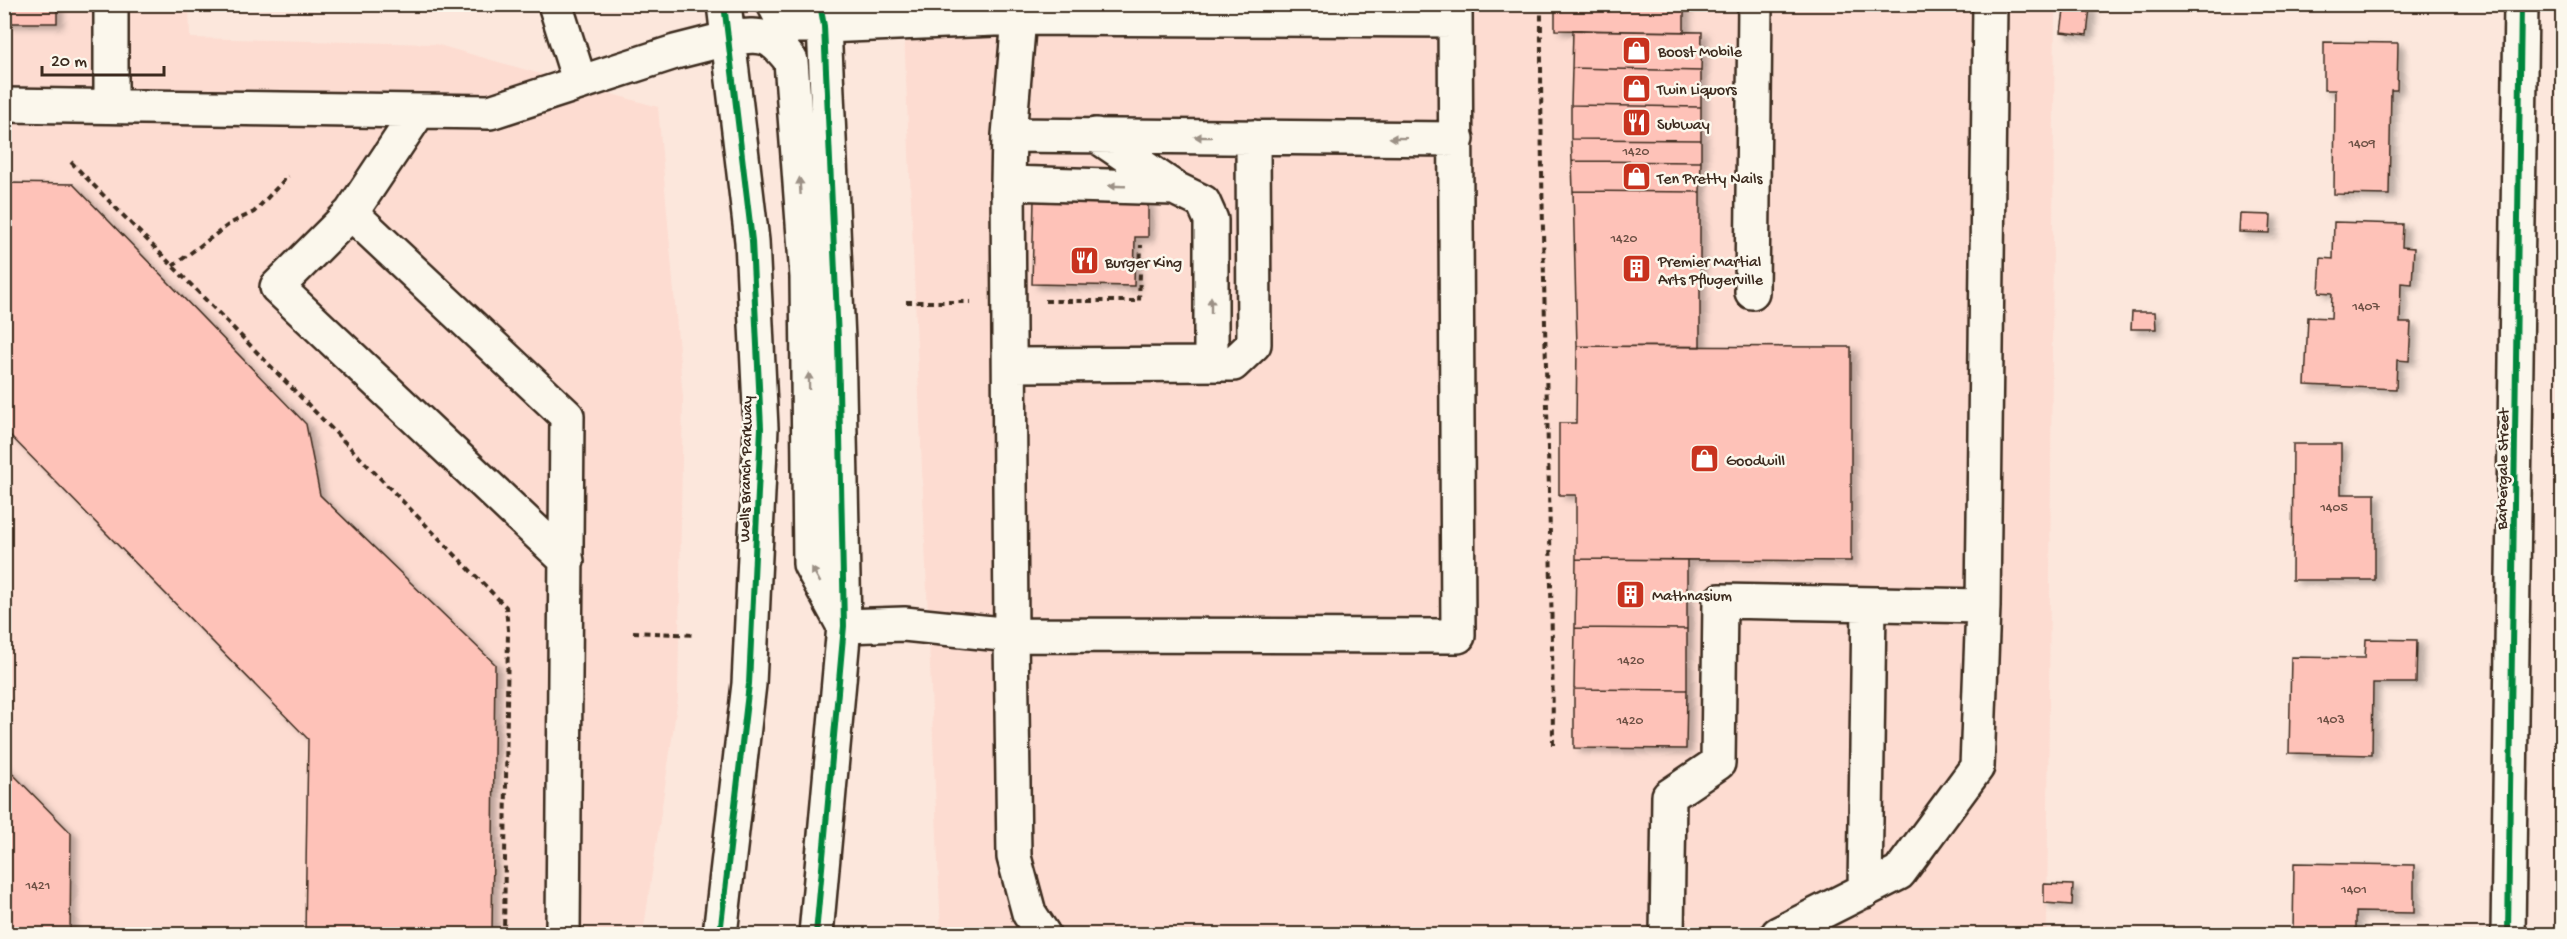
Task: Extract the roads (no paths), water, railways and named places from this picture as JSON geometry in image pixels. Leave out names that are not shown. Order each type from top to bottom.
[{"type":"main road","points":[[111,4],[111,106]]},
{"type":"main road","points":[[555,4],[580,83]]},
{"type":"main road","name":"Wells Branch Parkway","points":[[720,934],[749,684],[761,428],[752,241],[730,38],[724,4]]},
{"type":"main road","points":[[774,4],[786,26],[822,15],[1018,11],[1455,12],[1458,636],[1011,635],[904,624],[844,626]]},
{"type":"main road","points":[[1752,292],[1755,4]]},
{"type":"main road","points":[[1778,934],[1899,873],[1977,767],[1983,606],[1990,4]]},
{"type":"main road","name":"Barbergale Street","points":[[2508,934],[2521,4]]},
{"type":"main road","points":[[1018,11],[1008,183],[1014,857],[1029,913],[1043,934]]},
{"type":"main road","points":[[816,934],[844,626],[838,340],[822,15]]},
{"type":"main road","points":[[4,105],[490,112],[675,52],[730,38],[756,35],[774,40],[791,61],[807,277],[810,564],[844,626]]},
{"type":"main road","points":[[419,111],[351,213],[277,287],[567,561]]},
{"type":"main road","points":[[1009,135],[1456,139]]},
{"type":"main road","points":[[1096,135],[1174,188],[1203,202],[1211,220],[1211,364]]},
{"type":"main road","points":[[1010,365],[1233,364],[1254,344],[1253,137]]},
{"type":"main road","points":[[1008,183],[1174,188]]},
{"type":"main road","points":[[351,213],[567,416],[563,934]]},
{"type":"main road","points":[[1667,934],[1669,796],[1718,763],[1720,601],[1983,606]]},
{"type":"main road","points":[[1865,891],[1869,604]]},
{"type":"place","name":"Boost Mobile","points":[[1637,50]]},
{"type":"place","name":"Twin Liquors","points":[[1636,88]]},
{"type":"place","name":"Subway","points":[[1636,123]]},
{"type":"place","name":"Ten Pretty Nails","points":[[1636,177]]},
{"type":"place","name":"Burger King","points":[[1084,261]]},
{"type":"place","name":"Premier Martial Arts Pflugerville","points":[[1637,269]]},
{"type":"place","name":"Goodwill","points":[[1705,459]]},
{"type":"place","name":"Mathnasium","points":[[1631,594]]}]
